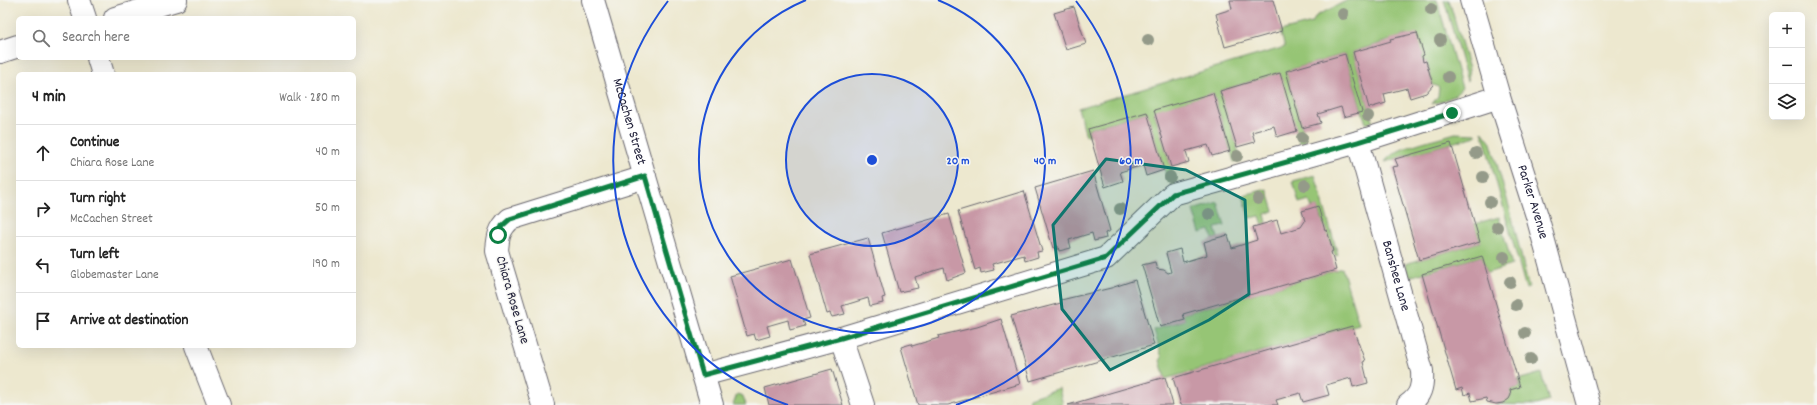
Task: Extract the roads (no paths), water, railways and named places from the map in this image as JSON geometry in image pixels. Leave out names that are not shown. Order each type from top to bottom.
[{"type":"street","points":[[79,0],[84,16]]},
{"type":"street","points":[[122,16],[176,0]]},
{"type":"street","name":"McCachen Street","points":[[593,0],[712,405]]},
{"type":"street","name":"Parker Avenue","points":[[1471,0],[1499,97],[1537,216],[1589,405]]},
{"type":"street","points":[[0,52],[16,47]]},
{"type":"street","points":[[99,60],[102,72]]},
{"type":"street","points":[[703,375],[841,338],[1106,258],[1173,194],[1358,142],[1499,97]]},
{"type":"street","name":"Banshee Lane","points":[[1358,142],[1422,371],[1423,383],[1420,392],[1414,401],[1408,405]]},
{"type":"street","name":"Chiara Rose Lane","points":[[543,405],[497,252],[498,235],[502,226],[510,219],[645,176]]},
{"type":"street","points":[[841,338],[863,405]]},
{"type":"street","points":[[197,348],[219,405]]}]
